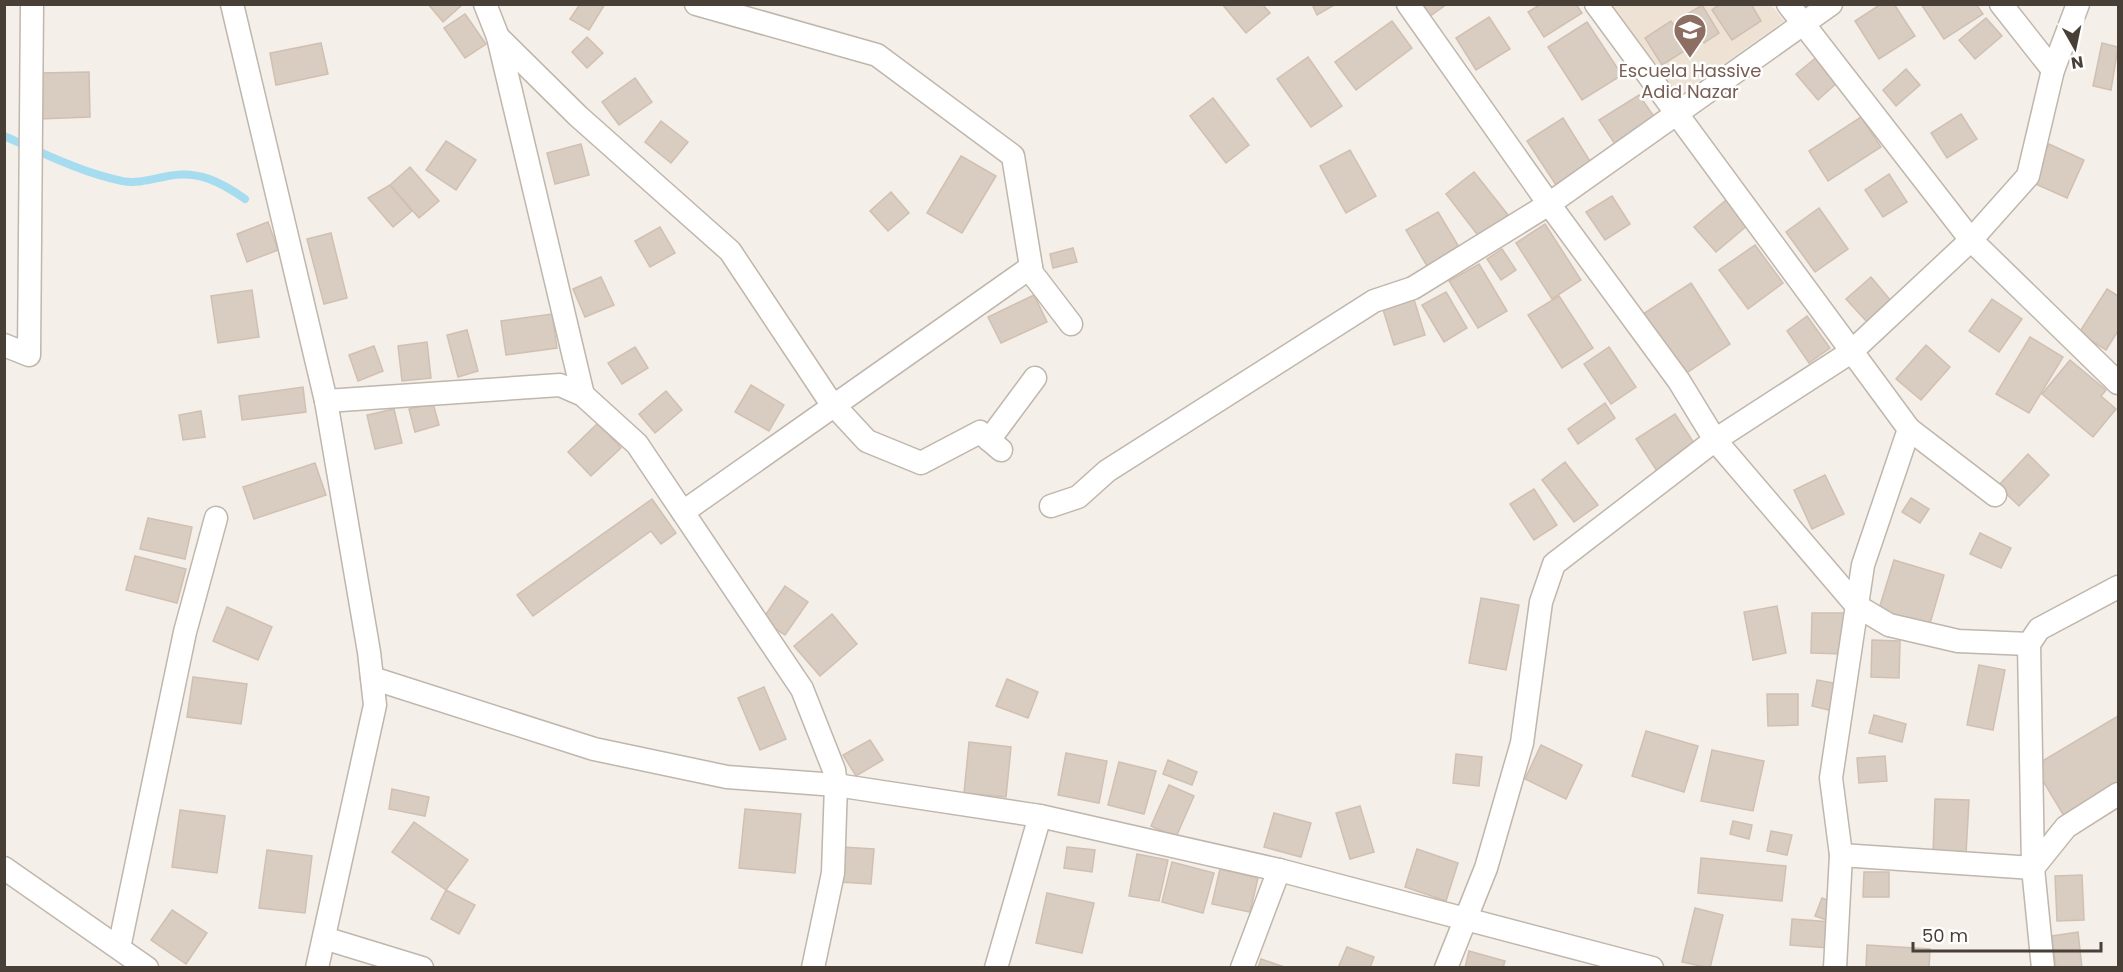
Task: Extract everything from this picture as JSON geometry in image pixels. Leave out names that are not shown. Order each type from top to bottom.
[{"type":"street","points":[[4,345],[29,356],[32,4]]},
{"type":"street","points":[[231,4],[326,400],[375,705],[317,968]]},
{"type":"street","points":[[485,4],[498,37],[583,395]]},
{"type":"street","points":[[696,4],[877,55],[1014,156],[1032,273],[1071,324]]},
{"type":"street","points":[[1408,4],[1549,204],[1679,381],[1715,440],[1857,606],[1889,625],[1947,638],[2029,644]]},
{"type":"street","points":[[1596,4],[1909,429],[1995,495]]},
{"type":"street","points":[[1788,4],[1971,240],[2118,383]]},
{"type":"street","points":[[1051,506],[1078,497],[1107,471],[1374,301],[1413,288],[1549,204],[1675,112],[1831,4]]},
{"type":"street","points":[[2001,4],[2053,70]]},
{"type":"street","points":[[1446,968],[1486,867],[1522,743],[1541,602],[1554,564],[1715,440],[1851,352],[1971,240],[2028,176],[2053,70],[2078,4]]},
{"type":"street","points":[[498,37],[578,116],[730,251],[834,405],[867,441],[921,463],[980,432],[995,445],[1035,378]]},
{"type":"street","points":[[683,512],[1031,267]]},
{"type":"street","points":[[326,400],[560,385],[583,395],[637,444],[802,689],[834,770],[836,785],[833,873],[813,968]]},
{"type":"street","points":[[1835,968],[1841,855],[1831,778],[1863,565],[1909,429]]},
{"type":"street","points":[[120,948],[185,632],[216,519]]},
{"type":"street","points":[[2043,968],[2033,868],[2029,644],[2039,629],[2118,587]]},
{"type":"street","points":[[372,678],[594,749],[727,777],[836,785],[1040,816],[1279,870],[1652,968]]},
{"type":"street","points":[[2033,868],[2066,827],[2118,794]]},
{"type":"street","points":[[996,968],[1040,816]]},
{"type":"street","points":[[1841,855],[2033,868]]},
{"type":"street","points":[[4,868],[147,968]]},
{"type":"street","points":[[1242,968],[1279,870]]},
{"type":"street","points":[[324,938],[422,968]]},
{"type":"shaded area","name":"Escuela Hassive Adid Nazar","points":[[1609,5],[1771,5],[1784,21],[1677,97]]},
{"type":"building","points":[[428,4],[463,4],[443,22]]},
{"type":"building","points":[[580,4],[605,4],[589,30],[570,19]]},
{"type":"building","points":[[1222,4],[1262,4],[1270,13],[1246,33]]},
{"type":"building","points":[[1312,4],[1336,4],[1317,15]]},
{"type":"building","points":[[1420,4],[1447,4],[1429,17]]},
{"type":"building","points":[[1541,4],[1576,4],[1582,13],[1544,37],[1528,12]]},
{"type":"building","points":[[1720,4],[1751,4],[1761,21],[1732,40],[1712,10]]},
{"type":"building","points":[[1881,4],[1894,4],[1915,36],[1879,59],[1855,21]]},
{"type":"building","points":[[1921,4],[1976,4],[1983,14],[1944,39]]},
{"type":"building","points":[[1702,5],[1719,33],[1704,43],[1686,15]]},
{"type":"building","points":[[465,14],[486,44],[465,58],[444,28]]},
{"type":"building","points":[[1489,17],[1510,49],[1476,70],[1456,38]]},
{"type":"building","points":[[1986,18],[2002,36],[1975,59],[1959,40]]},
{"type":"building","points":[[1392,21],[1412,48],[1356,90],[1335,62]]},
{"type":"building","points":[[1671,21],[1689,48],[1662,65],[1645,38]]},
{"type":"building","points":[[1587,22],[1622,75],[1582,100],[1548,47]]},
{"type":"building","points":[[587,37],[603,53],[587,68],[572,52]]},
{"type":"building","points":[[321,43],[328,74],[276,85],[270,53]]},
{"type":"building","points":[[2102,43],[2118,47],[2111,90],[2093,86]]},
{"type":"building","points":[[1818,56],[1839,81],[1818,100],[1796,74]]},
{"type":"building","points":[[1308,57],[1342,106],[1311,127],[1277,79]]},
{"type":"building","points":[[1906,69],[1920,85],[1896,106],[1883,90]]},
{"type":"building","points":[[89,72],[90,117],[40,119],[39,73]]},
{"type":"building","points":[[635,78],[652,102],[619,125],[602,102]]},
{"type":"building","points":[[1639,95],[1655,118],[1615,144],[1599,120]]},
{"type":"building","points":[[1213,98],[1249,145],[1226,163],[1190,116]]},
{"type":"building","points":[[1961,114],[1977,139],[1947,158],[1931,133]]},
{"type":"building","points":[[1861,117],[1881,147],[1828,181],[1809,151]]},
{"type":"building","points":[[1563,118],[1593,166],[1558,188],[1527,141]]},
{"type":"building","points":[[661,121],[688,142],[671,163],[645,142]]},
{"type":"building","points":[[446,141],[476,160],[456,190],[426,170]]},
{"type":"building","points":[[581,144],[589,175],[555,184],[547,153]]},
{"type":"building","points":[[2049,144],[2084,160],[2067,198],[2031,182]]},
{"type":"building","points":[[1350,150],[1376,196],[1346,213],[1320,166]]},
{"type":"building","points":[[961,156],[996,176],[962,233],[927,213]]},
{"type":"building","points":[[410,167],[439,201],[419,218],[390,185]]},
{"type":"building","points":[[1474,172],[1508,215],[1480,238],[1446,194]]},
{"type":"building","points":[[1889,174],[1907,202],[1883,217],[1865,190]]},
{"type":"building","points":[[390,185],[412,211],[393,227],[368,198]]},
{"type":"building","points":[[891,192],[909,213],[888,231],[870,211]]},
{"type":"building","points":[[1612,196],[1630,224],[1605,240],[1586,212]]},
{"type":"building","points":[[1726,200],[1748,225],[1716,252],[1694,227]]},
{"type":"building","points":[[1819,208],[1848,249],[1815,272],[1786,232]]},
{"type":"building","points":[[1438,212],[1459,247],[1427,266],[1406,230]]},
{"type":"building","points":[[268,222],[278,250],[247,262],[237,234]]},
{"type":"building","points":[[1545,224],[1581,280],[1552,299],[1516,243]]},
{"type":"building","points":[[660,227],[675,253],[650,267],[635,241]]},
{"type":"building","points":[[331,233],[347,298],[324,304],[307,239]]},
{"type":"building","points":[[1755,245],[1783,283],[1748,309],[1719,270]]},
{"type":"building","points":[[1073,248],[1077,262],[1053,268],[1050,254]]},
{"type":"building","points":[[1502,249],[1516,270],[1501,280],[1487,259]]},
{"type":"building","points":[[1479,264],[1507,311],[1478,328],[1449,281]]},
{"type":"building","points":[[601,277],[614,305],[585,317],[573,289]]},
{"type":"building","points":[[1871,277],[1891,301],[1867,322],[1846,299]]},
{"type":"building","points":[[1691,283],[1730,344],[1682,376],[1643,314]]},
{"type":"building","points":[[2107,289],[2118,296],[2118,331],[2106,350],[2079,333]]},
{"type":"building","points":[[252,290],[259,337],[218,343],[211,296]]},
{"type":"building","points":[[1446,292],[1467,328],[1444,342],[1422,305]]},
{"type":"building","points":[[1412,293],[1425,335],[1394,345],[1381,303]]},
{"type":"building","points":[[1034,295],[1047,322],[1001,343],[988,317]]},
{"type":"building","points":[[1559,296],[1593,348],[1562,368],[1528,315]]},
{"type":"building","points":[[1992,299],[2022,319],[1999,352],[1969,331]]},
{"type":"building","points":[[552,314],[557,348],[506,355],[501,321]]},
{"type":"building","points":[[1807,316],[1830,348],[1809,363],[1787,331]]},
{"type":"building","points":[[467,330],[478,371],[458,377],[447,335]]},
{"type":"building","points":[[2030,337],[2063,357],[2029,413],[1996,394]]},
{"type":"building","points":[[427,342],[431,378],[402,381],[398,346]]},
{"type":"building","points":[[1926,345],[1950,367],[1921,400],[1896,379]]},
{"type":"building","points":[[374,346],[383,371],[358,381],[349,355]]},
{"type":"building","points":[[635,347],[648,368],[622,384],[608,363]]},
{"type":"building","points":[[1609,347],[1636,387],[1611,404],[1584,364]]},
{"type":"building","points":[[2070,360],[2106,390],[2101,396],[2116,409],[2093,437],[2042,394]]},
{"type":"building","points":[[751,385],[784,405],[769,431],[735,412]]},
{"type":"building","points":[[303,387],[306,412],[242,420],[239,396]]},
{"type":"building","points":[[666,391],[682,410],[655,433],[639,414]]},
{"type":"building","points":[[433,403],[439,425],[415,432],[409,409]]},
{"type":"building","points":[[1605,403],[1615,418],[1578,444],[1568,429]]},
{"type":"building","points":[[394,409],[402,443],[375,449],[367,415]]},
{"type":"building","points":[[201,411],[205,437],[183,440],[179,415]]},
{"type":"building","points":[[1675,414],[1696,446],[1657,471],[1636,439]]},
{"type":"building","points":[[598,423],[621,448],[591,476],[568,452]]},
{"type":"building","points":[[2028,454],[2049,475],[2019,506],[1998,486]]},
{"type":"building","points":[[1565,462],[1598,505],[1574,522],[1542,480]]},
{"type":"building","points":[[315,463],[326,495],[254,519],[243,487]]},
{"type":"building","points":[[1825,475],[1844,514],[1812,529],[1794,490]]},
{"type":"building","points":[[1534,489],[1557,525],[1534,540],[1510,504]]},
{"type":"building","points":[[1911,498],[1929,509],[1920,523],[1902,512]]},
{"type":"building","points":[[652,499],[676,533],[661,544],[651,531],[533,616],[517,595]]},
{"type":"building","points":[[148,518],[192,527],[185,559],[140,549]]},
{"type":"building","points":[[1980,533],[2011,548],[2001,568],[1970,554]]},
{"type":"building","points":[[135,556],[186,569],[177,603],[126,590]]},
{"type":"building","points":[[1894,560],[1944,575],[1929,627],[1878,612]]},
{"type":"building","points":[[785,586],[808,602],[785,635],[762,620]]},
{"type":"building","points":[[1481,598],[1519,605],[1506,670],[1469,663]]},
{"type":"building","points":[[1777,606],[1786,653],[1753,660],[1744,612]]},
{"type":"building","points":[[227,607],[272,627],[258,660],[213,641]]},
{"type":"building","points":[[1812,613],[1844,613],[1843,654],[1811,653]]},
{"type":"building","points":[[832,614],[857,644],[820,676],[794,646]]},
{"type":"building","points":[[1872,640],[1900,641],[1899,678],[1871,677]]},
{"type":"building","points":[[1979,665],[2005,670],[1993,730],[1967,725]]},
{"type":"building","points":[[193,677],[247,684],[241,724],[187,717]]},
{"type":"building","points":[[1007,679],[1038,692],[1028,718],[996,706]]},
{"type":"building","points":[[1817,680],[1839,684],[1833,711],[1812,706]]},
{"type":"building","points":[[764,687],[786,739],[760,750],[738,698]]},
{"type":"building","points":[[1767,694],[1798,694],[1798,725],[1768,726]]},
{"type":"building","points":[[1874,715],[1906,724],[1902,742],[1869,733]]},
{"type":"building","points":[[2118,716],[2118,783],[2064,816],[2034,766]]},
{"type":"building","points":[[1646,731],[1698,746],[1684,792],[1632,776]]},
{"type":"building","points":[[870,740],[883,760],[856,776],[843,755]]},
{"type":"building","points":[[969,742],[1011,747],[1006,797],[964,793]]},
{"type":"building","points":[[1541,745],[1582,765],[1566,799],[1525,779]]},
{"type":"building","points":[[1712,750],[1764,761],[1753,811],[1701,801]]},
{"type":"building","points":[[1066,753],[1107,761],[1099,803],[1058,795]]},
{"type":"building","points":[[1456,754],[1482,757],[1479,786],[1453,783]]},
{"type":"building","points":[[1885,756],[1887,781],[1859,783],[1857,758]]},
{"type":"building","points":[[1168,760],[1197,772],[1192,785],[1163,774]]},
{"type":"building","points":[[1119,762],[1156,771],[1144,814],[1108,805]]},
{"type":"building","points":[[1169,785],[1194,796],[1176,837],[1151,826]]},
{"type":"building","points":[[392,789],[429,797],[425,816],[389,809]]},
{"type":"building","points":[[1935,799],[1969,800],[1966,855],[1933,854]]},
{"type":"building","points":[[1360,806],[1374,852],[1350,859],[1336,813]]},
{"type":"building","points":[[745,809],[801,814],[795,873],[739,868]]},
{"type":"building","points":[[180,810],[225,816],[217,873],[172,867]]},
{"type":"building","points":[[1274,813],[1311,823],[1301,857],[1264,847]]},
{"type":"building","points":[[1733,821],[1752,825],[1749,839],[1730,834]]},
{"type":"building","points":[[414,822],[468,860],[446,890],[392,852]]},
{"type":"building","points":[[1771,831],[1792,835],[1787,855],[1767,851]]},
{"type":"building","points":[[842,847],[874,849],[871,884],[839,882]]},
{"type":"building","points":[[1067,847],[1095,850],[1092,872],[1064,868]]},
{"type":"building","points":[[1417,849],[1458,863],[1446,901],[1405,887]]},
{"type":"building","points":[[267,850],[312,856],[305,913],[259,908]]},
{"type":"building","points":[[1137,854],[1168,860],[1159,901],[1129,896]]},
{"type":"building","points":[[1701,858],[1786,866],[1782,901],[1698,893]]},
{"type":"building","points":[[1172,862],[1214,873],[1203,913],[1162,902]]},
{"type":"building","points":[[1220,869],[1258,878],[1250,912],[1212,904]]},
{"type":"building","points":[[1864,872],[1889,872],[1889,897],[1863,897]]},
{"type":"building","points":[[2082,875],[2084,920],[2057,921],[2055,876]]},
{"type":"building","points":[[446,890],[475,905],[459,934],[431,919]]},
{"type":"building","points":[[1047,893],[1094,903],[1082,953],[1036,943]]},
{"type":"building","points":[[1822,898],[1838,904],[1832,922],[1815,916]]},
{"type":"building","points":[[1695,908],[1723,915],[1710,968],[1682,962]]},
{"type":"building","points":[[172,910],[207,933],[186,964],[151,940]]},
{"type":"building","points":[[1792,919],[1832,922],[1829,948],[1790,945]]},
{"type":"building","points":[[2078,932],[2082,968],[2056,968],[2052,936]]},
{"type":"building","points":[[1867,945],[1930,949],[1929,968],[1866,968]]},
{"type":"building","points":[[1347,947],[1374,957],[1370,968],[1338,968]]},
{"type":"building","points":[[1469,951],[1505,961],[1503,968],[1465,968]]},
{"type":"building","points":[[1261,959],[1287,968],[1258,968]]},
{"type":"waterway","points":[[4,136],[62,162],[106,177],[134,182],[168,176],[199,176],[227,187],[245,199]]},
{"type":"place","name":"Escuela Hassive Adid Nazar","points":[[1690,59]]}]
